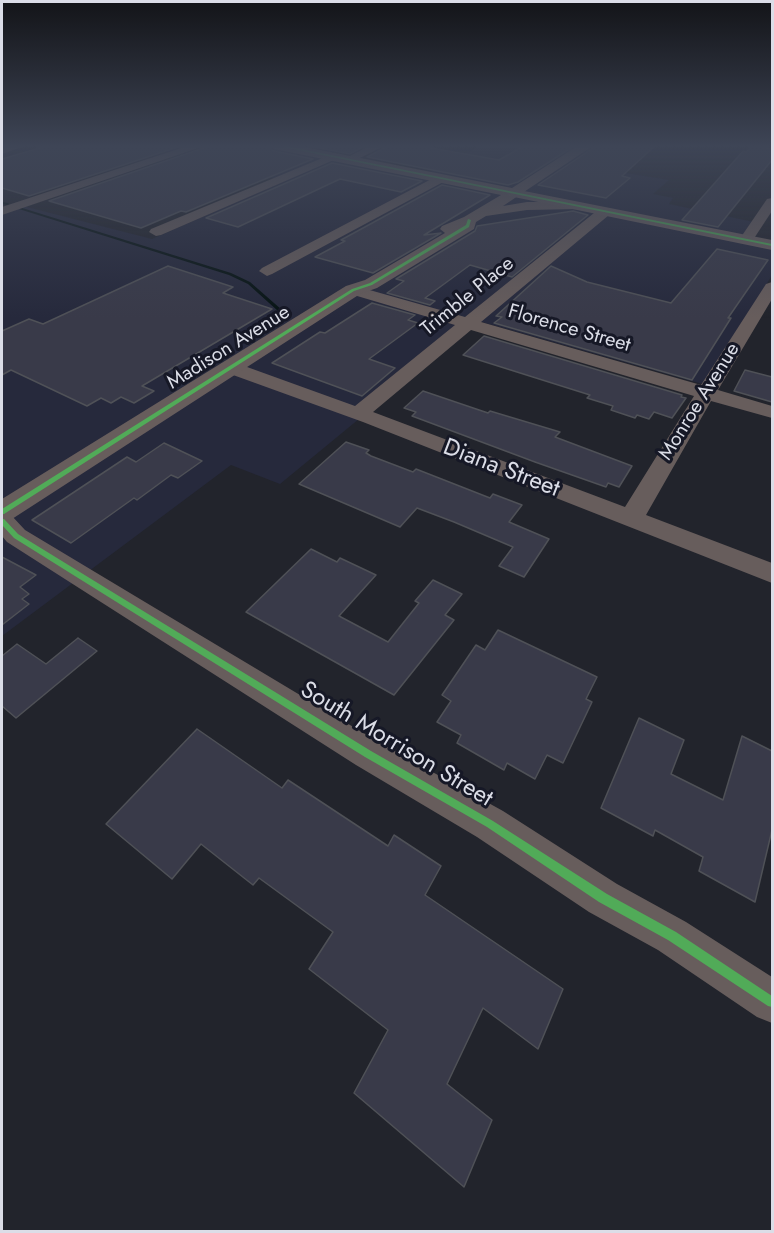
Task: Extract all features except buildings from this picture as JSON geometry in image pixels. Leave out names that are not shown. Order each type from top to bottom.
[{"type":"main road","points":[[558,203],[772,245]]},
{"type":"street","points":[[2,211],[28,203]]},
{"type":"street","points":[[156,232],[225,203]]},
{"type":"street","points":[[267,271],[395,203]]},
{"type":"street","name":"Madison Avenue","points":[[2,512],[353,290],[371,284],[468,226],[472,219],[499,203]]},
{"type":"street","points":[[746,240],[772,203]]},
{"type":"street","points":[[472,219],[527,206],[574,206]]},
{"type":"street","name":"Trimble Place","points":[[358,414],[604,212]]},
{"type":"street","name":"Monroe Avenue","points":[[631,519],[772,287]]},
{"type":"street","name":"Florence Street","points":[[353,290],[772,412]]},
{"type":"street","name":"Diana Street","points":[[229,367],[358,414],[772,573]]},
{"type":"street","name":"South Morrison Street","points":[[2,521],[25,542],[368,754],[490,824],[603,898],[672,936],[772,1002]]},
{"type":"shaded area","points":[[235,203],[670,203],[754,222],[741,240],[772,246],[772,275],[706,385],[478,321],[280,484],[231,465],[2,636],[2,214],[23,206],[152,239]]},
{"type":"waterway","points":[[2,203],[7,204]]},
{"type":"waterway","points":[[20,208],[230,274],[249,283],[280,310]]},
{"type":"cycle path","points":[[561,203],[772,245]]},
{"type":"cycle path","points":[[2,512],[353,290],[371,284],[468,226],[469,220]]},
{"type":"cycle path","points":[[2,521],[16,536],[368,754],[490,824],[603,898],[672,936],[772,1002]]}]
